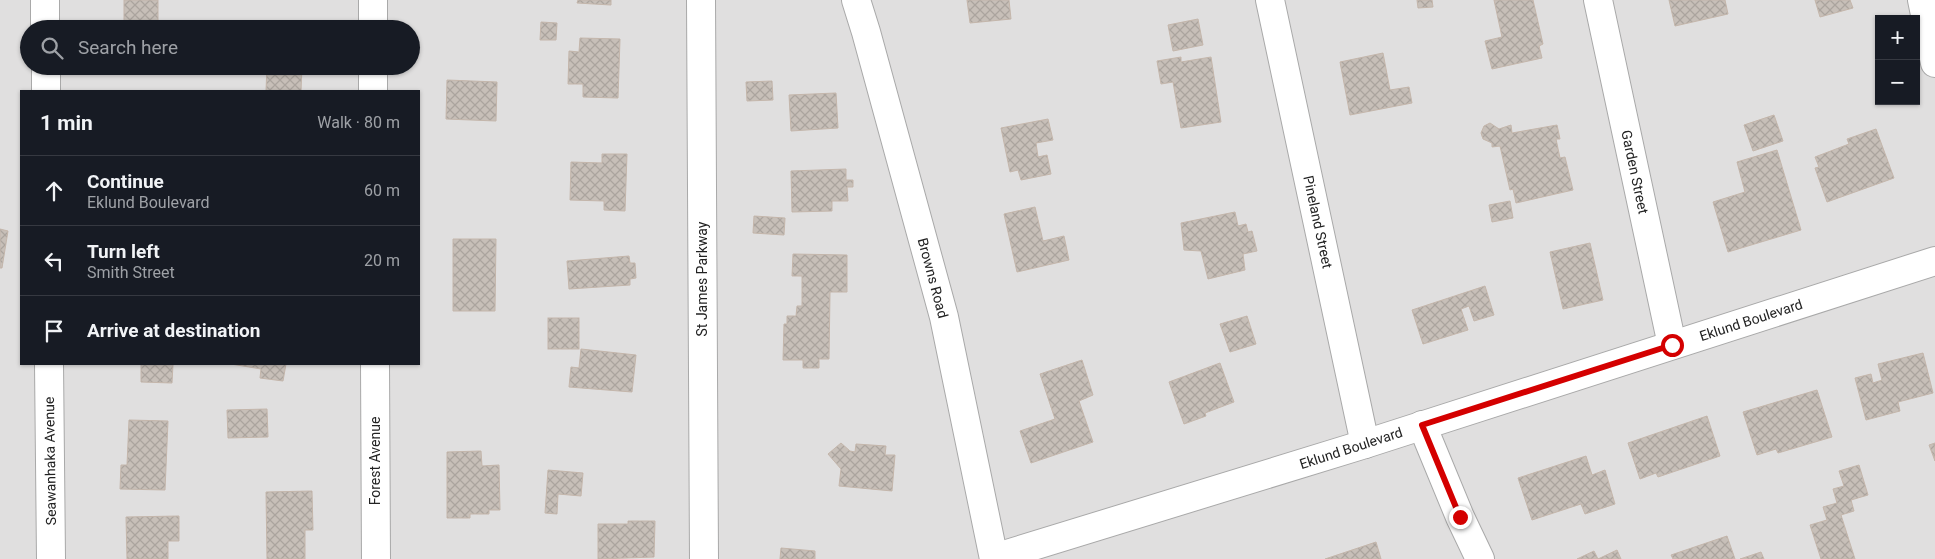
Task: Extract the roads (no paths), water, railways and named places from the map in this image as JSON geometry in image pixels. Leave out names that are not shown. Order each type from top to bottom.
[{"type":"street","points":[[45,0],[46,20]]},
{"type":"street","points":[[373,0],[373,20]]},
{"type":"street","name":"St James Parkway","points":[[701,0],[704,559]]},
{"type":"street","name":"Browns Road","points":[[856,0],[944,317],[994,558]]},
{"type":"street","name":"Pineland Street","points":[[1270,0],[1365,444]]},
{"type":"street","name":"Garden Street","points":[[1598,0],[1672,345]]},
{"type":"street","points":[[1922,0],[1935,63]]},
{"type":"street","points":[[46,75],[46,90]]},
{"type":"street","points":[[373,75],[373,90]]},
{"type":"street","name":"Eklund Boulevard","points":[[994,558],[1365,444],[1935,262]]},
{"type":"street","name":"Seawanhaka Avenue","points":[[49,365],[51,559]]},
{"type":"street","name":"Forest Avenue","points":[[375,365],[376,559]]},
{"type":"street","points":[[1422,425],[1460,517],[1480,559]]}]
